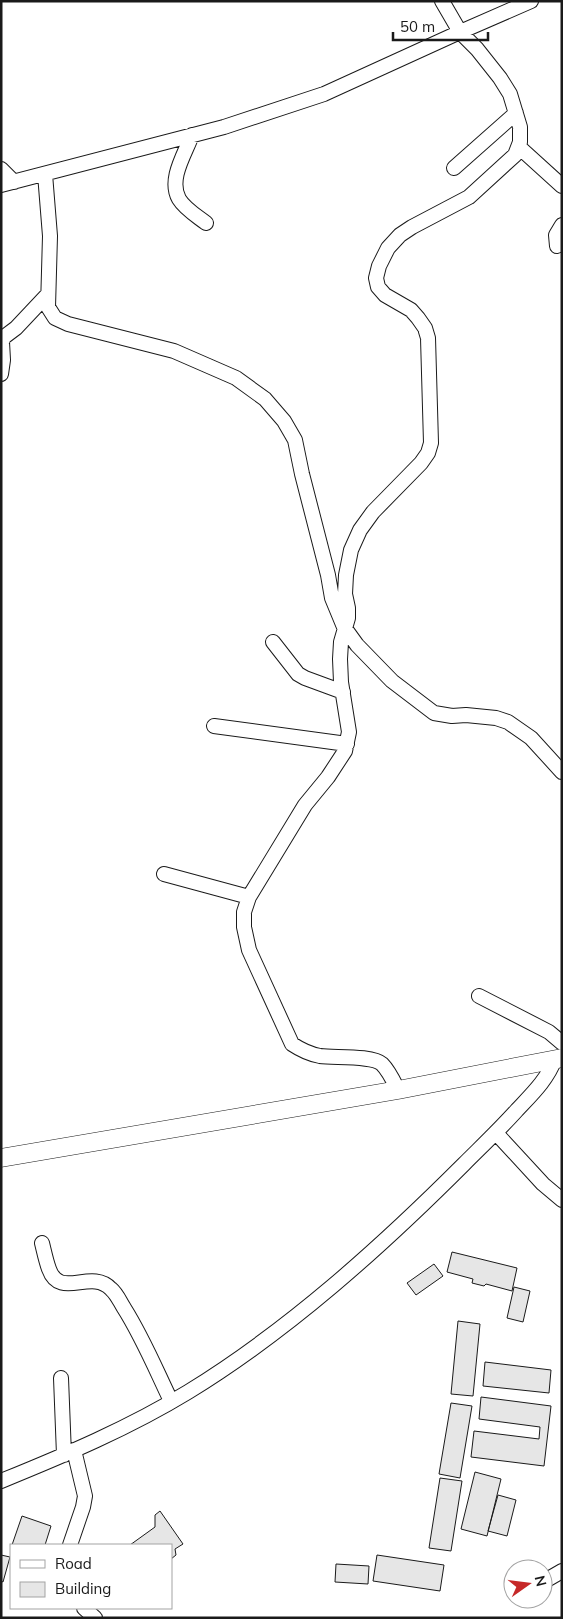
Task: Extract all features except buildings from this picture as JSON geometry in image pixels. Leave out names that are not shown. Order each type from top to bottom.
[{"type":"main road","points":[[1,1158],[398,1090],[559,1059]]},
{"type":"street","points":[[398,1090],[381,1062],[320,1056],[302,1051],[292,1044],[249,950],[244,927],[244,912],[249,897],[305,805],[328,777],[345,751],[349,732],[340,660],[341,642],[348,618],[346,584],[351,550],[360,530],[373,512],[421,463],[428,453],[431,443],[426,333],[411,310],[385,295],[378,287],[376,278],[379,266],[388,248],[400,236],[412,227],[469,197],[515,155],[519,147],[520,127],[510,94],[477,49],[460,32],[442,1]]},
{"type":"street","points":[[1,169],[8,183],[224,127],[324,94],[531,1]]},
{"type":"street","points":[[454,168],[516,113]]},
{"type":"street","points":[[192,135],[177,173],[176,191],[180,200],[188,209],[206,223]]},
{"type":"street","points":[[519,147],[562,186]]},
{"type":"street","points":[[45,174],[50,236],[48,307],[55,318],[68,324],[174,352],[236,378],[265,399],[284,421],[295,440],[332,598],[344,627],[357,646],[392,681],[434,713],[452,716],[466,715],[496,718],[508,722],[531,738],[562,772]]},
{"type":"street","points":[[558,246],[556,235],[562,225]]},
{"type":"street","points":[[1,374],[3,360],[2,342],[4,337],[16,328],[48,294]]},
{"type":"street","points":[[273,642],[298,674],[343,692]]},
{"type":"street","points":[[214,726],[347,744]]},
{"type":"street","points":[[164,874],[249,897]]},
{"type":"street","points":[[479,996],[549,1032],[562,1043]]},
{"type":"street","points":[[1,1481],[131,1424],[189,1391],[309,1305],[354,1268],[422,1206],[537,1090],[559,1059]]},
{"type":"street","points":[[496,1133],[543,1184],[562,1200]]},
{"type":"street","points":[[42,1243],[49,1269],[53,1278],[58,1283],[66,1285],[96,1281],[104,1282],[113,1290],[135,1326],[171,1401]]},
{"type":"street","points":[[62,1378],[69,1452],[85,1496],[70,1544]]},
{"type":"street","points":[[85,1609],[95,1618]]}]
